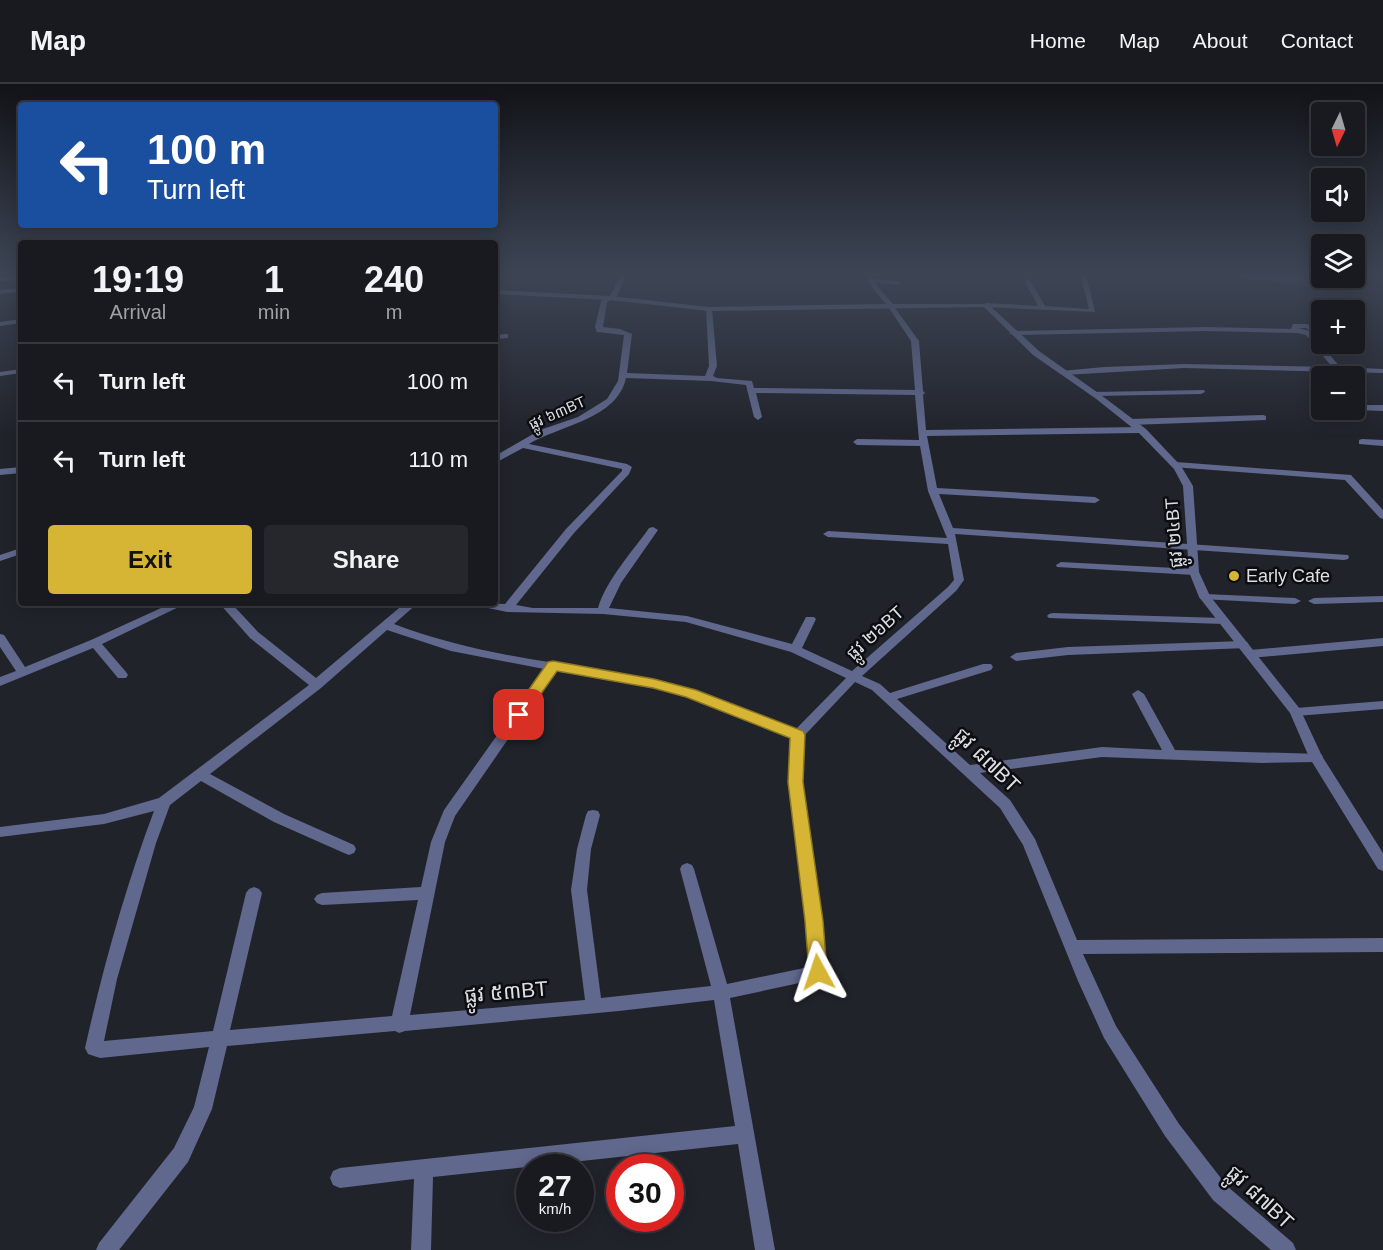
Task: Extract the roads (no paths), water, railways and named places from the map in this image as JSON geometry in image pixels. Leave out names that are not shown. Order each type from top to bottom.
[{"type":"street","name":"ផ្លូវ ៦៣BT","points":[[498,458],[543,432],[581,418],[610,401],[623,375],[622,364],[628,334],[620,331],[600,330],[599,327]]},
{"type":"street","points":[[710,327],[713,366],[710,379]]},
{"type":"street","name":"ផ្លូវ ២៦BT","points":[[798,735],[854,676],[952,589],[959,580],[951,536],[933,491],[923,438],[915,341],[906,327]]},
{"type":"street","name":"ផ្លូវ ២៤BT","points":[[1008,327],[1135,426],[1176,465],[1188,486],[1194,572],[1205,597],[1296,712],[1316,757],[1383,865]]},
{"type":"street","points":[[1013,333],[1206,329],[1298,331],[1294,327]]},
{"type":"street","points":[[1310,327],[1316,331],[1308,333],[1336,366]]},
{"type":"street","points":[[498,337],[505,336]]},
{"type":"street","points":[[1064,373],[1114,367],[1157,366],[1311,369]]},
{"type":"street","points":[[1365,370],[1383,371]]},
{"type":"street","points":[[0,374],[18,371]]},
{"type":"street","points":[[623,375],[746,381],[752,390],[758,417]]},
{"type":"street","points":[[752,390],[921,393]]},
{"type":"street","points":[[1093,394],[1201,393]]},
{"type":"street","points":[[1365,407],[1383,408]]},
{"type":"street","points":[[857,442],[1263,418]]},
{"type":"street","points":[[1362,442],[1383,442]]},
{"type":"street","points":[[507,609],[570,531],[626,472],[627,467],[523,445]]},
{"type":"street","points":[[1176,465],[1348,477],[1353,479],[1383,516]]},
{"type":"street","points":[[0,472],[18,470]]},
{"type":"street","points":[[933,491],[1095,500]]},
{"type":"street","points":[[603,611],[603,604],[612,588],[653,530]]},
{"type":"street","points":[[828,534],[1192,545],[1344,557]]},
{"type":"street","points":[[0,558],[18,551]]},
{"type":"street","points":[[1061,565],[1194,572]]},
{"type":"street","points":[[1205,597],[1295,601]]},
{"type":"street","points":[[1314,601],[1383,599]]},
{"type":"street","points":[[0,682],[22,671],[95,643],[175,606]]},
{"type":"street","points":[[228,606],[254,635],[317,685]]},
{"type":"street","points":[[0,832],[141,812],[164,802],[317,685],[409,606]]},
{"type":"street","name":"ផ្លូវ ៨៧BT","points":[[492,606],[533,611],[603,611],[687,619],[795,649],[876,687],[1005,804],[1030,843],[1086,981],[1110,1032],[1172,1130],[1220,1193],[1286,1250]]},
{"type":"street","points":[[1053,616],[1223,621]]},
{"type":"street","points":[[795,649],[810,619]]},
{"type":"street","points":[[387,626],[455,649],[654,683],[709,699],[798,735]]},
{"type":"street","points":[[0,638],[22,671]]},
{"type":"street","points":[[1016,657],[1068,651],[1247,649],[1383,642]]},
{"type":"street","points":[[95,643],[122,675]]},
{"type":"street","points":[[399,1025],[438,842],[449,814],[553,666]]},
{"type":"street","points":[[888,698],[987,667]]},
{"type":"street","points":[[1138,694],[1170,753]]},
{"type":"street","points":[[1296,712],[1383,705]]},
{"type":"street","name":"ផ្លូវ ៥៣BT","points":[[164,802],[149,843],[109,979],[93,1042],[94,1048],[100,1050],[219,1037],[399,1025],[594,1006],[721,991],[818,972],[814,921],[795,782],[798,735]]},
{"type":"street","points":[[969,770],[1102,752],[1262,758],[1316,757]]},
{"type":"street","points":[[199,774],[279,818],[349,849]]},
{"type":"street","points":[[593,815],[584,849],[579,890],[594,1006]]},
{"type":"street","points":[[687,869],[721,991],[765,1250]]},
{"type":"street","points":[[106,1250],[181,1155],[196,1127],[203,1109],[254,893]]},
{"type":"street","points":[[322,900],[427,893]]},
{"type":"street","points":[[1073,947],[1383,945]]},
{"type":"street","points":[[340,1178],[746,1134]]},
{"type":"street","points":[[421,1250],[424,1169]]},
{"type":"place","name":"Early Cafe","points":[[1234,576]]}]
